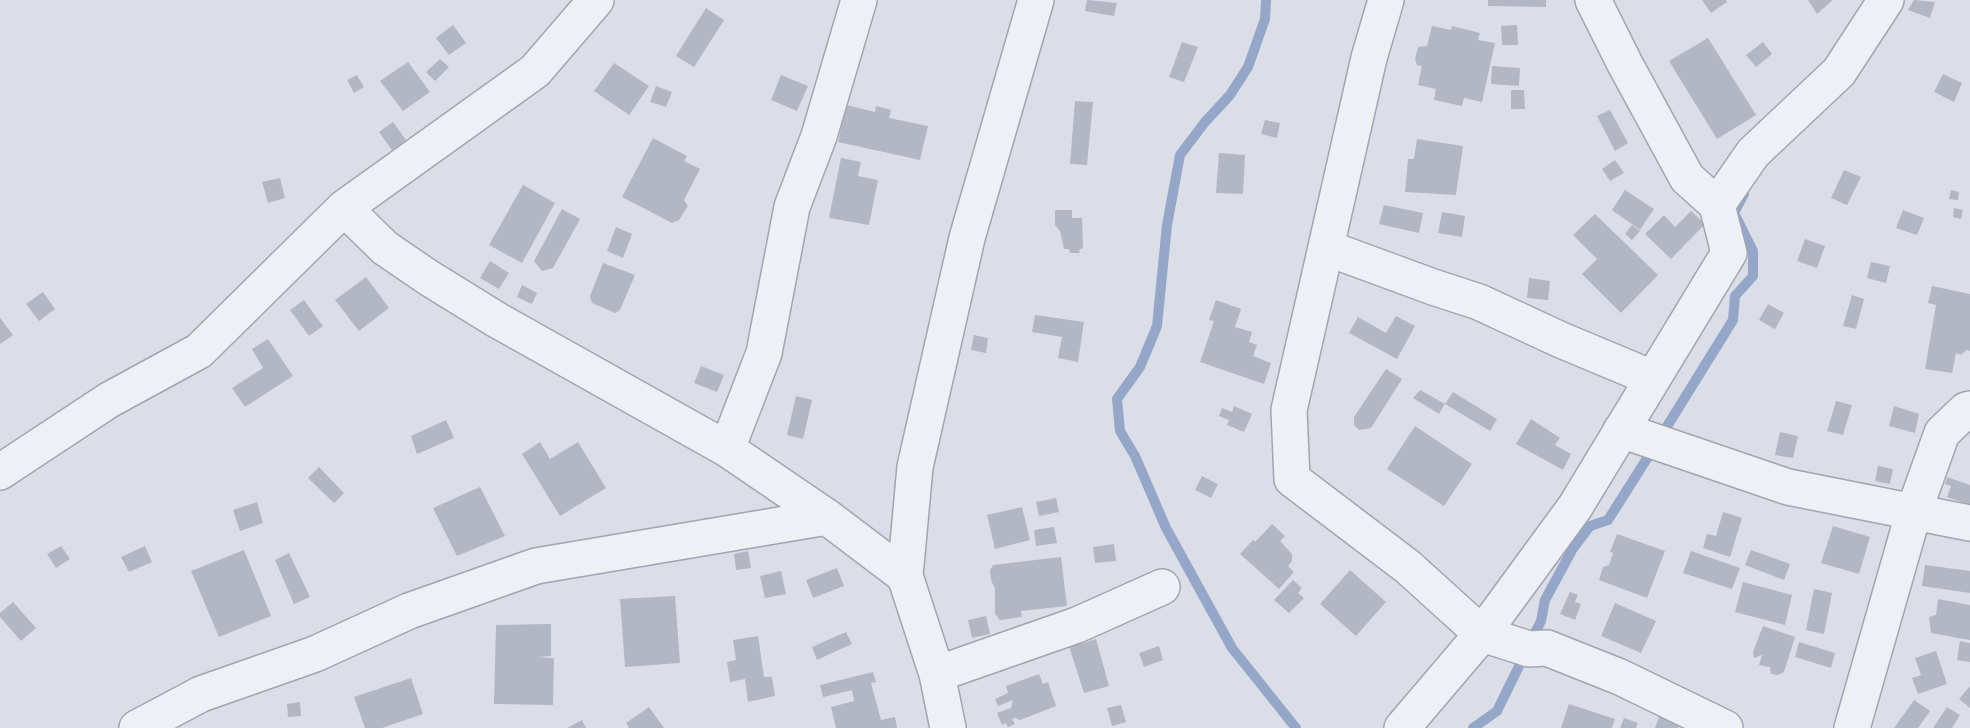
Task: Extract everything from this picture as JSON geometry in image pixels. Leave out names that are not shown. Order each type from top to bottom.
[{"type":"street","points":[[0,472],[109,400],[199,351],[344,208],[535,71],[596,0]]},
{"type":"street","points":[[727,449],[764,353],[792,207],[819,135],[859,0]]},
{"type":"street","points":[[948,728],[937,674],[905,576],[915,467],[967,238],[1035,0]]},
{"type":"street","points":[[1386,0],[1369,58],[1289,410],[1292,480],[1408,567],[1482,634],[1529,649],[1547,648],[1620,677],[1725,728]]},
{"type":"street","points":[[1402,728],[1482,634],[1575,507],[1729,253],[1717,205],[1687,178],[1593,0]]},
{"type":"street","points":[[1717,205],[1753,153],[1839,72],[1886,0]]},
{"type":"street","points":[[344,208],[385,248],[429,278],[497,320],[727,449],[827,517],[905,576]]},
{"type":"street","points":[[1327,248],[1479,302],[1652,378]]},
{"type":"street","points":[[1852,728],[1914,511],[1942,433],[1970,409]]},
{"type":"street","points":[[1621,430],[1788,488],[1970,523]]},
{"type":"street","points":[[137,728],[201,694],[315,654],[409,611],[536,566],[827,517]]},
{"type":"street","points":[[937,674],[1077,625],[1161,587]]},
{"type":"building","points":[[1087,0],[1117,3],[1114,16],[1085,11]]},
{"type":"building","points":[[1488,0],[1546,0],[1546,7],[1488,6]]},
{"type":"building","points":[[1702,0],[1726,0],[1727,2],[1711,13]]},
{"type":"building","points":[[1808,0],[1833,0],[1817,14]]},
{"type":"building","points":[[1914,0],[1935,2],[1930,18],[1908,10]]},
{"type":"building","points":[[706,8],[724,20],[694,67],[676,56]]},
{"type":"building","points":[[453,25],[466,43],[449,55],[436,38]]},
{"type":"building","points":[[1517,25],[1518,45],[1502,45],[1501,26]]},
{"type":"building","points":[[1432,26],[1451,30],[1452,26],[1480,33],[1478,40],[1495,43],[1482,102],[1464,98],[1462,106],[1434,100],[1436,89],[1418,85],[1422,66],[1417,65],[1415,59],[1418,47],[1427,46]]},
{"type":"building","points":[[1708,38],[1756,115],[1717,139],[1669,61]]},
{"type":"building","points":[[1182,42],[1198,47],[1184,82],[1169,77]]},
{"type":"building","points":[[1763,42],[1772,54],[1756,67],[1746,55]]},
{"type":"building","points":[[440,59],[449,67],[435,81],[426,72]]},
{"type":"building","points":[[408,62],[430,92],[403,111],[380,81]]},
{"type":"building","points":[[614,63],[649,86],[629,115],[594,91]]},
{"type":"building","points":[[1492,66],[1520,68],[1519,86],[1491,84]]},
{"type":"building","points":[[1943,74],[1962,83],[1954,102],[1934,92]]},
{"type":"building","points":[[357,75],[364,87],[354,93],[347,80]]},
{"type":"building","points":[[781,75],[808,86],[797,111],[771,100]]},
{"type":"building","points":[[656,86],[672,92],[666,107],[650,102]]},
{"type":"building","points":[[1511,90],[1524,90],[1525,109],[1511,109]]},
{"type":"building","points":[[1075,101],[1093,102],[1087,165],[1070,164]]},
{"type":"building","points":[[846,105],[875,112],[876,106],[891,110],[889,118],[928,126],[920,160],[838,142]]},
{"type":"building","points":[[1610,110],[1628,143],[1615,151],[1597,116]]},
{"type":"building","points":[[1265,120],[1280,123],[1277,138],[1261,134]]},
{"type":"building","points":[[393,122],[406,140],[392,150],[379,132]]},
{"type":"building","points":[[653,138],[687,156],[684,161],[700,169],[684,200],[688,206],[679,220],[672,223],[622,197]]},
{"type":"building","points":[[1417,139],[1463,146],[1456,195],[1405,192],[1408,159],[1414,159]]},
{"type":"building","points":[[1219,153],[1245,155],[1243,194],[1216,193]]},
{"type":"building","points":[[841,158],[861,162],[858,176],[878,180],[869,225],[829,218]]},
{"type":"building","points":[[1615,160],[1624,173],[1610,181],[1602,169]]},
{"type":"building","points":[[1844,170],[1861,177],[1847,205],[1831,198]]},
{"type":"building","points":[[280,178],[285,198],[268,203],[262,182]]},
{"type":"building","points":[[523,185],[555,203],[522,263],[489,245]]},
{"type":"building","points":[[1625,190],[1654,209],[1640,230],[1612,210]]},
{"type":"building","points":[[1951,190],[1959,192],[1958,200],[1949,199]]},
{"type":"building","points":[[1384,205],[1423,213],[1419,233],[1379,224]]},
{"type":"building","points":[[1954,208],[1963,210],[1961,219],[1953,217]]},
{"type":"building","points":[[562,209],[580,219],[553,268],[542,271],[534,261]]},
{"type":"building","points":[[1055,210],[1072,210],[1072,218],[1082,218],[1083,248],[1079,250],[1080,253],[1070,253],[1069,249],[1064,249],[1060,231],[1055,225]]},
{"type":"building","points":[[1903,210],[1924,218],[1917,235],[1896,228]]},
{"type":"building","points":[[1691,211],[1705,224],[1671,259],[1645,234],[1664,215],[1675,227]]},
{"type":"building","points":[[1442,212],[1465,216],[1462,237],[1438,233]]},
{"type":"building","points":[[1595,214],[1658,275],[1621,313],[1582,274],[1597,259],[1573,235]]},
{"type":"building","points":[[1632,225],[1640,231],[1632,240],[1625,234]]},
{"type":"building","points":[[616,227],[632,234],[623,258],[607,251]]},
{"type":"building","points":[[1805,239],[1825,246],[1817,268],[1797,261]]},
{"type":"building","points":[[490,261],[509,273],[499,289],[480,278]]},
{"type":"building","points":[[1871,262],[1890,266],[1886,283],[1867,278]]},
{"type":"building","points":[[603,263],[635,275],[620,310],[615,313],[592,303],[590,296]]},
{"type":"building","points":[[366,277],[389,308],[359,331],[335,300]]},
{"type":"building","points":[[1529,278],[1550,281],[1548,300],[1527,298]]},
{"type":"building","points":[[522,285],[537,293],[532,304],[517,297]]},
{"type":"building","points":[[1932,286],[1970,294],[1970,351],[1966,350],[1961,355],[1956,353],[1952,373],[1925,369],[1936,305],[1928,303]]},
{"type":"building","points":[[43,292],[55,309],[39,321],[26,304]]},
{"type":"building","points":[[1852,295],[1864,299],[1856,329],[1843,326]]},
{"type":"building","points":[[304,300],[323,326],[309,336],[290,310]]},
{"type":"building","points":[[1216,300],[1241,309],[1235,327],[1252,332],[1249,342],[1257,345],[1253,356],[1271,363],[1264,384],[1200,362],[1214,321],[1209,320]]},
{"type":"building","points":[[1768,304],[1784,313],[1775,329],[1759,320]]},
{"type":"building","points":[[1035,315],[1084,322],[1078,362],[1058,358],[1062,337],[1032,332]]},
{"type":"building","points":[[1396,316],[1415,326],[1397,359],[1349,333],[1358,317],[1386,333]]},
{"type":"building","points":[[0,318],[13,335],[0,344]]},
{"type":"building","points":[[974,335],[988,338],[986,353],[971,350]]},
{"type":"building","points":[[268,339],[293,376],[245,407],[232,388],[263,368],[252,349]]},
{"type":"building","points":[[701,366],[724,375],[717,392],[694,383]]},
{"type":"building","points":[[1386,369],[1402,379],[1371,428],[1359,430],[1354,425],[1354,417]]},
{"type":"building","points":[[1420,390],[1445,404],[1439,414],[1413,398]]},
{"type":"building","points":[[1453,392],[1497,419],[1490,431],[1445,404]]},
{"type":"building","points":[[796,396],[812,400],[803,439],[787,435]]},
{"type":"building","points":[[1836,401],[1852,405],[1843,435],[1827,431]]},
{"type":"building","points":[[1234,406],[1252,414],[1244,432],[1227,425],[1229,420],[1219,416],[1222,408],[1232,412]]},
{"type":"building","points":[[1894,406],[1919,414],[1915,433],[1889,426]]},
{"type":"building","points":[[1531,419],[1560,438],[1555,445],[1571,454],[1563,470],[1516,444]]},
{"type":"building","points":[[446,420],[454,438],[417,454],[411,436]]},
{"type":"building","points":[[1415,426],[1472,464],[1444,506],[1387,469]]},
{"type":"building","points":[[1780,432],[1798,436],[1793,458],[1775,455]]},
{"type":"building","points":[[540,442],[550,459],[578,442],[606,488],[560,516],[522,454]]},
{"type":"building","points":[[1878,466],[1893,469],[1890,484],[1875,481]]},
{"type":"building","points":[[319,467],[344,493],[334,503],[308,478]]},
{"type":"building","points":[[1202,476],[1218,484],[1211,498],[1195,490]]},
{"type":"building","points":[[1947,477],[1970,485],[1970,505],[1947,497],[1951,486],[1945,484]]},
{"type":"building","points":[[480,487],[505,536],[457,556],[433,508]]},
{"type":"building","points":[[1056,498],[1059,512],[1039,516],[1036,502]]},
{"type":"building","points":[[257,502],[263,523],[240,531],[233,510]]},
{"type":"building","points":[[1022,507],[1030,540],[995,549],[987,515]]},
{"type":"building","points":[[1723,512],[1742,518],[1730,557],[1703,548],[1707,534],[1716,536]]},
{"type":"building","points":[[1272,524],[1285,536],[1280,541],[1292,554],[1292,561],[1288,566],[1294,572],[1279,589],[1240,554]]},
{"type":"building","points":[[1833,526],[1870,537],[1859,574],[1821,563]]},
{"type":"building","points":[[1054,527],[1057,543],[1036,546],[1034,530]]},
{"type":"building","points":[[1617,534],[1665,551],[1647,598],[1599,580],[1603,567],[1609,565],[1613,553],[1610,552]]},
{"type":"building","points":[[1114,544],[1116,561],[1095,563],[1093,547]]},
{"type":"building","points":[[61,546],[70,559],[56,568],[47,554]]},
{"type":"building","points":[[145,546],[152,562],[129,572],[121,557]]},
{"type":"building","points":[[244,550],[271,616],[219,637],[191,571]]},
{"type":"building","points":[[1751,550],[1790,564],[1784,580],[1745,565]]},
{"type":"building","points":[[748,551],[751,568],[736,570],[734,554]]},
{"type":"building","points":[[1691,551],[1740,568],[1732,589],[1683,573]]},
{"type":"building","points":[[289,553],[310,597],[294,604],[275,560]]},
{"type":"building","points":[[1061,557],[1067,606],[1021,611],[1022,617],[1000,620],[995,614],[995,589],[990,570],[993,565]]},
{"type":"building","points":[[1925,565],[1970,571],[1970,593],[1922,586]]},
{"type":"building","points":[[837,568],[844,586],[813,598],[806,580]]},
{"type":"building","points":[[1350,570],[1386,602],[1356,636],[1320,604]]},
{"type":"building","points":[[781,571],[786,594],[765,598],[760,576]]},
{"type":"building","points":[[1293,580],[1302,588],[1298,593],[1304,598],[1289,613],[1274,600]]},
{"type":"building","points":[[1743,582],[1792,595],[1785,625],[1735,612]]},
{"type":"building","points":[[1814,589],[1832,593],[1824,634],[1806,630]]},
{"type":"building","points":[[1570,592],[1578,595],[1575,602],[1581,604],[1575,620],[1560,614]]},
{"type":"building","points":[[675,596],[680,663],[625,667],[620,599]]},
{"type":"building","points":[[1938,599],[1970,605],[1970,640],[1931,633],[1929,617],[1936,615]]},
{"type":"building","points":[[13,602],[36,628],[21,641],[0,617],[0,613]]},
{"type":"building","points":[[1615,603],[1656,621],[1641,653],[1601,636]]},
{"type":"building","points":[[986,616],[990,634],[972,638],[968,620]]},
{"type":"building","points":[[551,624],[551,656],[537,657],[554,658],[553,705],[494,704],[496,625]]},
{"type":"building","points":[[1763,626],[1795,637],[1784,672],[1778,675],[1771,674],[1770,667],[1759,665],[1762,655],[1754,658],[1753,652]]},
{"type":"building","points":[[846,632],[852,644],[817,660],[812,647]]},
{"type":"building","points":[[1078,633],[1081,644],[1096,639],[1109,686],[1084,693],[1066,637]]},
{"type":"building","points":[[758,636],[764,677],[772,677],[775,696],[748,702],[745,679],[730,682],[727,662],[736,660],[733,640]]},
{"type":"building","points":[[1960,641],[1970,643],[1970,662],[1957,660]]},
{"type":"building","points":[[1799,642],[1835,653],[1831,668],[1795,657]]},
{"type":"building","points":[[1159,646],[1163,660],[1144,667],[1139,653]]},
{"type":"building","points":[[1936,651],[1947,684],[1918,694],[1912,678],[1921,675],[1915,658]]},
{"type":"building","points":[[873,672],[876,682],[871,683],[881,720],[895,717],[897,728],[836,728],[831,707],[854,701],[852,690],[823,697],[820,685]]},
{"type":"building","points":[[1039,674],[1043,684],[1048,682],[1056,706],[1020,720],[1012,719],[1015,724],[1008,727],[1006,723],[1002,725],[997,713],[1011,708],[1013,700],[998,706],[995,699],[1008,693],[1006,686]]},
{"type":"building","points":[[411,678],[423,714],[382,728],[365,728],[354,697]]},
{"type":"building","points":[[1970,686],[1970,708],[1959,699]]},
{"type":"building","points":[[1914,700],[1930,711],[1918,728],[1894,728]]},
{"type":"building","points":[[300,702],[301,716],[288,717],[287,704]]},
{"type":"building","points":[[1569,704],[1615,719],[1612,728],[1561,728]]},
{"type":"building","points":[[1121,705],[1126,722],[1112,726],[1107,708]]},
{"type":"building","points":[[649,707],[664,728],[629,728],[626,723]]},
{"type":"building","points":[[1947,707],[1960,715],[1952,728],[1933,728]]},
{"type":"building","points":[[1659,717],[1680,724],[1678,728],[1655,728]]},
{"type":"building","points":[[1624,718],[1638,723],[1636,728],[1620,728]]},
{"type":"building","points":[[582,720],[586,728],[567,728]]},
{"type":"waterway","points":[[1266,0],[1265,19],[1248,67],[1230,95],[1180,155],[1167,225],[1157,326],[1140,367],[1117,399],[1120,431],[1135,456],[1166,528],[1232,648],[1296,728]]},
{"type":"waterway","points":[[1661,436],[1733,320],[1735,296],[1753,276],[1753,251],[1734,213],[1744,194]]},
{"type":"waterway","points":[[1531,641],[1541,621],[1545,600],[1572,550],[1590,526],[1608,520],[1653,449]]},
{"type":"waterway","points":[[1473,728],[1497,711],[1525,654]]}]
